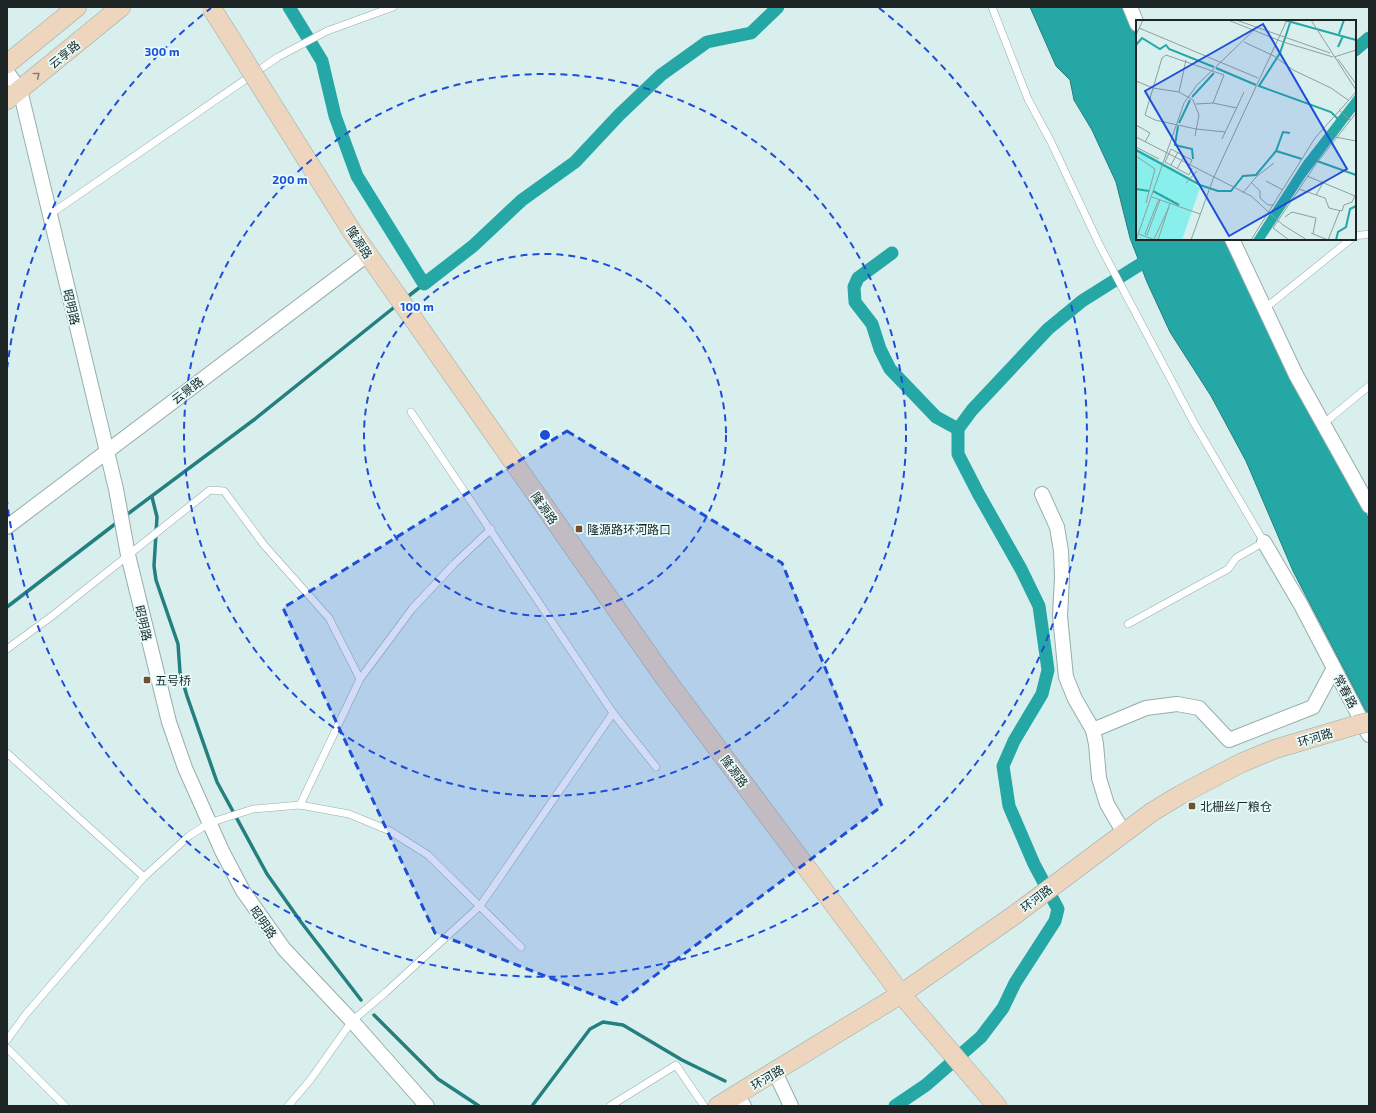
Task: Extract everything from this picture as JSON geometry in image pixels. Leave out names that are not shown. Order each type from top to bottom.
[{"type":"main road","points":[[7,64],[77,7]]},
{"type":"main road","name":"云享路","points":[[14,95],[121,7]]},
{"type":"main road","name":"隆源路","points":[[211,7],[367,254],[662,674],[901,994],[997,1106]]},
{"type":"main road","name":"环河路","points":[[718,1106],[741,1100],[775,1072],[901,994],[1013,916],[1082,864],[1180,795],[1241,763],[1288,745],[1364,727]]},
{"type":"street","points":[[1130,7],[1136,22]]},
{"type":"street","name":"昭明路","points":[[7,72],[116,489],[128,555],[169,722],[186,768],[210,823],[243,891],[270,932],[306,974],[352,1021],[427,1106]]},
{"type":"street","points":[[1232,240],[1296,375],[1369,506]]},
{"type":"street","name":"云景路","points":[[7,527],[106,450],[367,254]]},
{"type":"street","points":[[1042,494],[1057,527],[1061,551],[1062,577],[1060,616],[1066,677],[1075,699],[1092,730],[1096,744],[1099,778],[1107,804],[1124,834]]},
{"type":"street","name":"常春路","points":[[1264,542],[1301,605],[1364,727]]},
{"type":"street","points":[[1092,730],[1146,708],[1177,704],[1199,708],[1229,740],[1314,707],[1334,668]]},
{"type":"street","points":[[775,1072],[791,1106]]},
{"type":"lane","points":[[52,213],[290,50],[326,31],[393,7]]},
{"type":"lane","points":[[992,7],[1028,99],[1051,142],[1100,246],[1193,421],[1264,542],[1236,558],[1228,569],[1128,624]]},
{"type":"lane","points":[[1356,236],[1369,234]]},
{"type":"lane","points":[[1264,309],[1350,240]]},
{"type":"lane","points":[[1323,424],[1369,386]]},
{"type":"lane","points":[[411,412],[613,713],[656,767]]},
{"type":"lane","points":[[7,649],[52,616],[210,490],[224,491],[264,545],[329,618],[360,679]]},
{"type":"lane","points":[[300,805],[360,679],[412,609],[454,564],[491,530]]},
{"type":"lane","points":[[288,1106],[311,1078],[352,1021],[480,906],[613,713]]},
{"type":"lane","points":[[7,753],[144,877]]},
{"type":"lane","points":[[7,1040],[26,1014],[144,877],[189,836],[210,823],[253,809],[300,805],[349,814],[390,831],[428,855],[521,947]]},
{"type":"lane","points":[[7,1048],[65,1106]]},
{"type":"lane","points":[[615,1105],[676,1065],[704,1106]]},
{"type":"highlighted area","points":[[567,431],[782,563],[882,806],[617,1004],[435,933],[283,608]]},
{"type":"water","points":[[1030,7],[1124,7],[1136,36],[1136,240],[1226,240],[1263,322],[1310,415],[1369,519],[1369,717],[1293,571],[1246,461],[1211,396],[1170,332],[1147,282],[1130,238],[1116,182],[1092,130],[1074,100],[1070,80],[1056,66]]},
{"type":"waterway","points":[[289,7],[322,61],[335,116],[357,176],[424,284],[473,246],[522,200],[575,162],[619,115],[661,75],[707,42],[751,33],[778,7]]},
{"type":"waterway","points":[[1356,49],[1369,38]]},
{"type":"waterway","points":[[892,253],[858,278],[854,287],[855,302],[872,324],[880,349],[890,369],[936,417],[958,429]]},
{"type":"waterway","points":[[895,1106],[926,1085],[981,1037],[1003,1008],[1015,983],[1055,921],[1058,909],[1034,864],[1009,806],[1003,766],[1014,741],[1042,694],[1048,670],[1039,606],[1021,569],[958,454],[958,429],[972,410],[1048,329],[1082,301],[1155,255]]},
{"type":"waterway","points":[[406,298],[424,284]]},
{"type":"waterway","points":[[125,516],[255,419],[397,305]]},
{"type":"waterway","points":[[152,497],[157,517],[154,566],[156,580],[178,644],[180,672],[187,696],[217,782],[267,874],[301,922],[361,1000]]},
{"type":"waterway","points":[[7,607],[119,521]]},
{"type":"waterway","points":[[374,1015],[438,1079],[479,1106]]},
{"type":"waterway","points":[[532,1106],[590,1029],[603,1022],[623,1025],[682,1060],[725,1081]]},
{"type":"place","name":"隆源路环河路口","points":[[579,529]]},
{"type":"place","name":"五号桥","points":[[147,680]]},
{"type":"place","name":"北栅丝厂粮仓","points":[[1192,806]]}]
